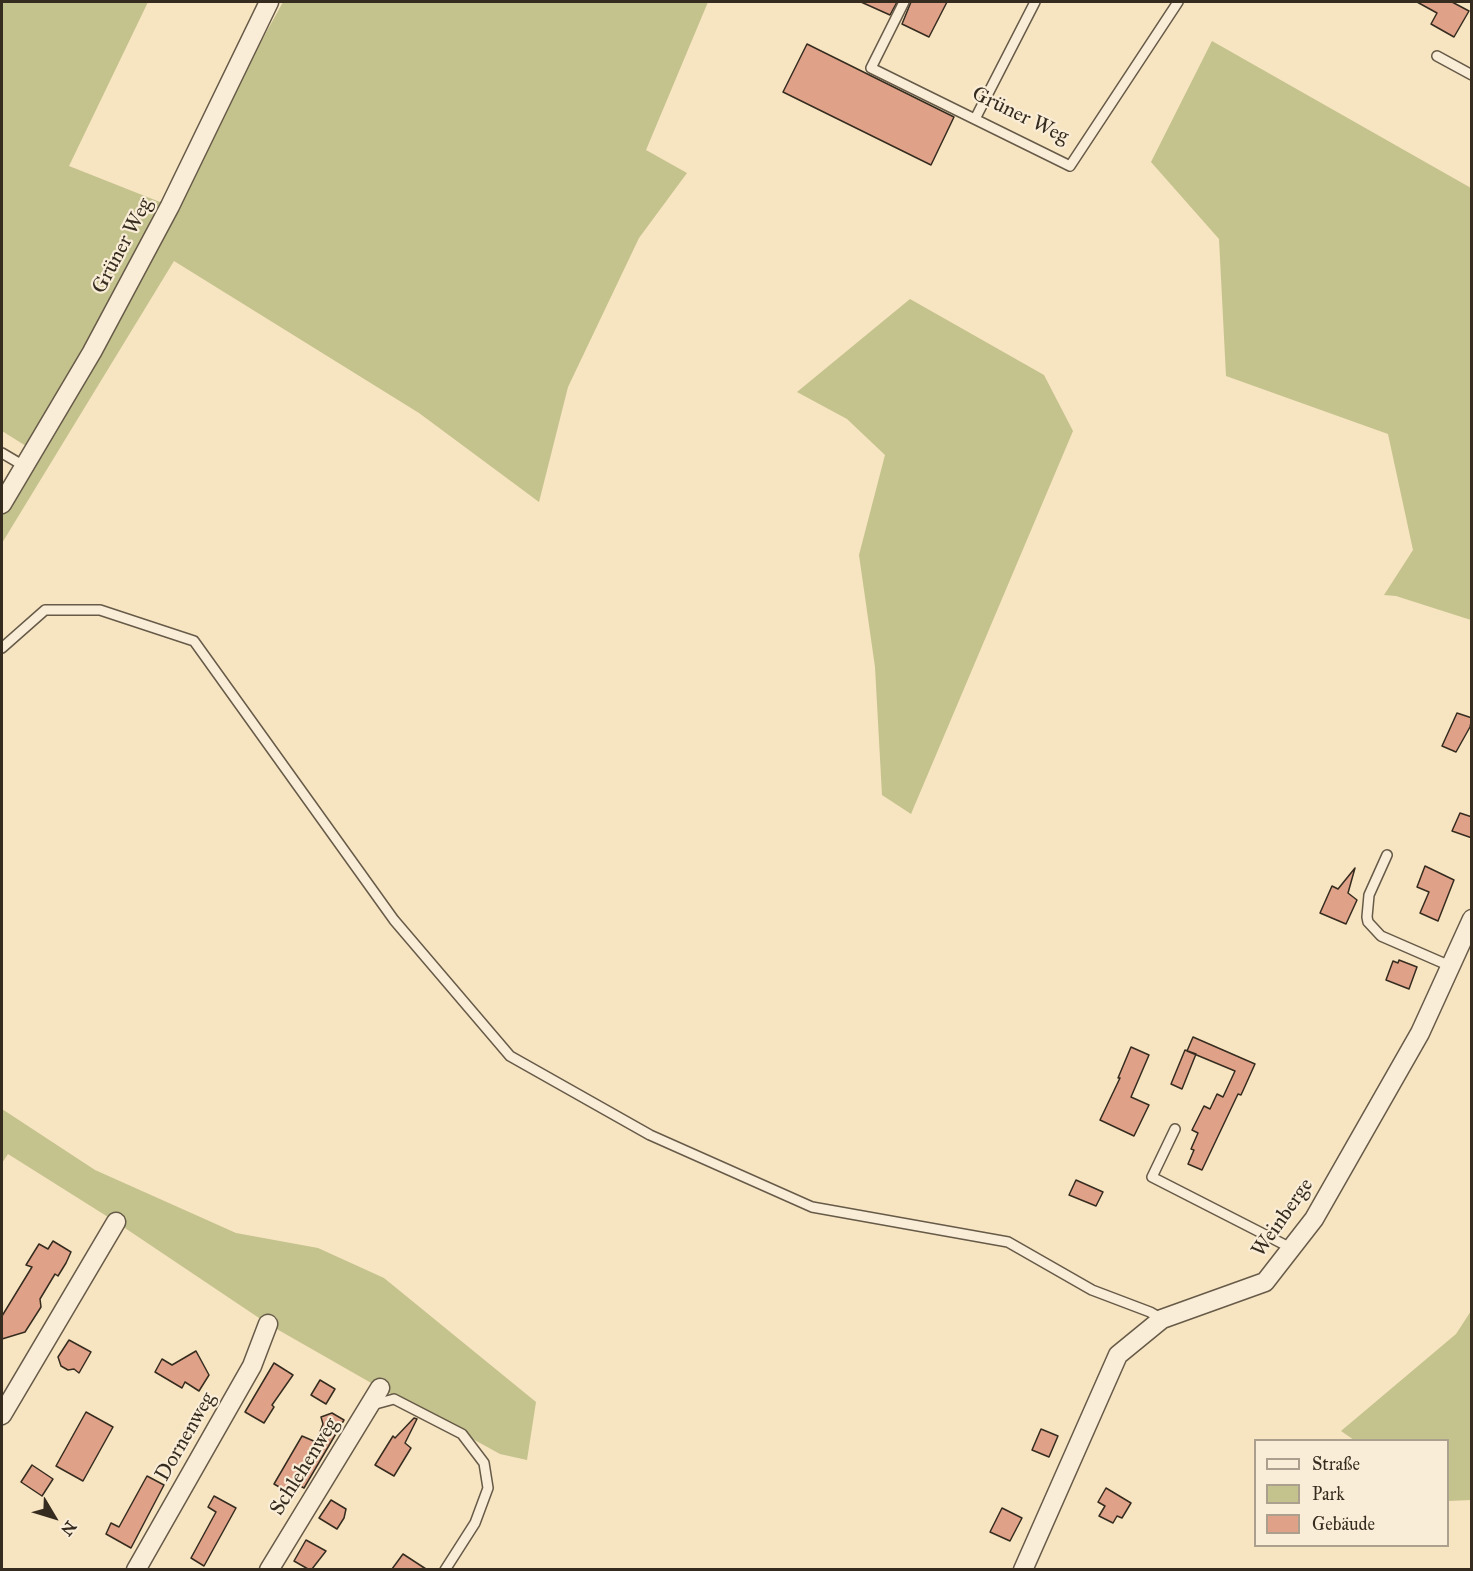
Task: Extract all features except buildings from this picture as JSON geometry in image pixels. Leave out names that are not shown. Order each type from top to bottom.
[{"type":"street","name":"Grüner Weg","points":[[2,504],[92,352],[170,206],[269,2]]},
{"type":"street","name":"Weinberge","points":[[1023,1569],[1118,1355],[1161,1319],[1265,1282],[1314,1219],[1420,1033],[1472,919]]},
{"type":"street","points":[[2,1415],[116,1222]]},
{"type":"street","name":"Dornenweg","points":[[136,1569],[252,1366],[268,1324]]},
{"type":"street","name":"Schlehenweg","points":[[268,1569],[380,1389]]},
{"type":"lane","name":"Grüner Weg","points":[[904,2],[871,68],[1070,166],[1178,2]]},
{"type":"lane","points":[[975,119],[1035,2]]},
{"type":"lane","points":[[1437,56],[1472,75]]},
{"type":"lane","points":[[2,453],[24,466]]},
{"type":"lane","points":[[2,648],[45,610],[100,610],[194,641],[394,920],[510,1056],[650,1135],[812,1207],[1008,1242],[1092,1290],[1149,1311],[1161,1319]]},
{"type":"lane","points":[[1387,855],[1369,895],[1366,917],[1368,922],[1381,936],[1450,966]]},
{"type":"lane","points":[[1175,1129],[1152,1177],[1292,1248]]},
{"type":"lane","points":[[369,1406],[394,1399],[462,1434],[484,1463],[488,1488],[475,1523],[445,1569]]},
{"type":"green space","points":[[2,2],[148,2],[69,166],[170,206],[283,2],[708,2],[646,150],[687,173],[639,238],[568,387],[539,502],[419,413],[174,261],[2,543],[2,487],[26,446],[2,431]]},
{"type":"green space","points":[[1212,41],[1471,188],[1471,620],[1396,596],[1384,595],[1413,550],[1388,434],[1226,376],[1219,239],[1151,162]]},
{"type":"green space","points":[[910,299],[1044,375],[1073,431],[911,814],[882,795],[875,667],[859,555],[885,455],[847,419],[797,392]]},
{"type":"green space","points":[[2,1109],[95,1170],[236,1233],[318,1248],[384,1278],[536,1402],[527,1460],[500,1454],[268,1324],[116,1222],[8,1154],[2,1163]]},
{"type":"green space","points":[[1471,1311],[1471,1500],[1449,1501],[1449,1439],[1353,1439],[1341,1431],[1456,1334]]}]
